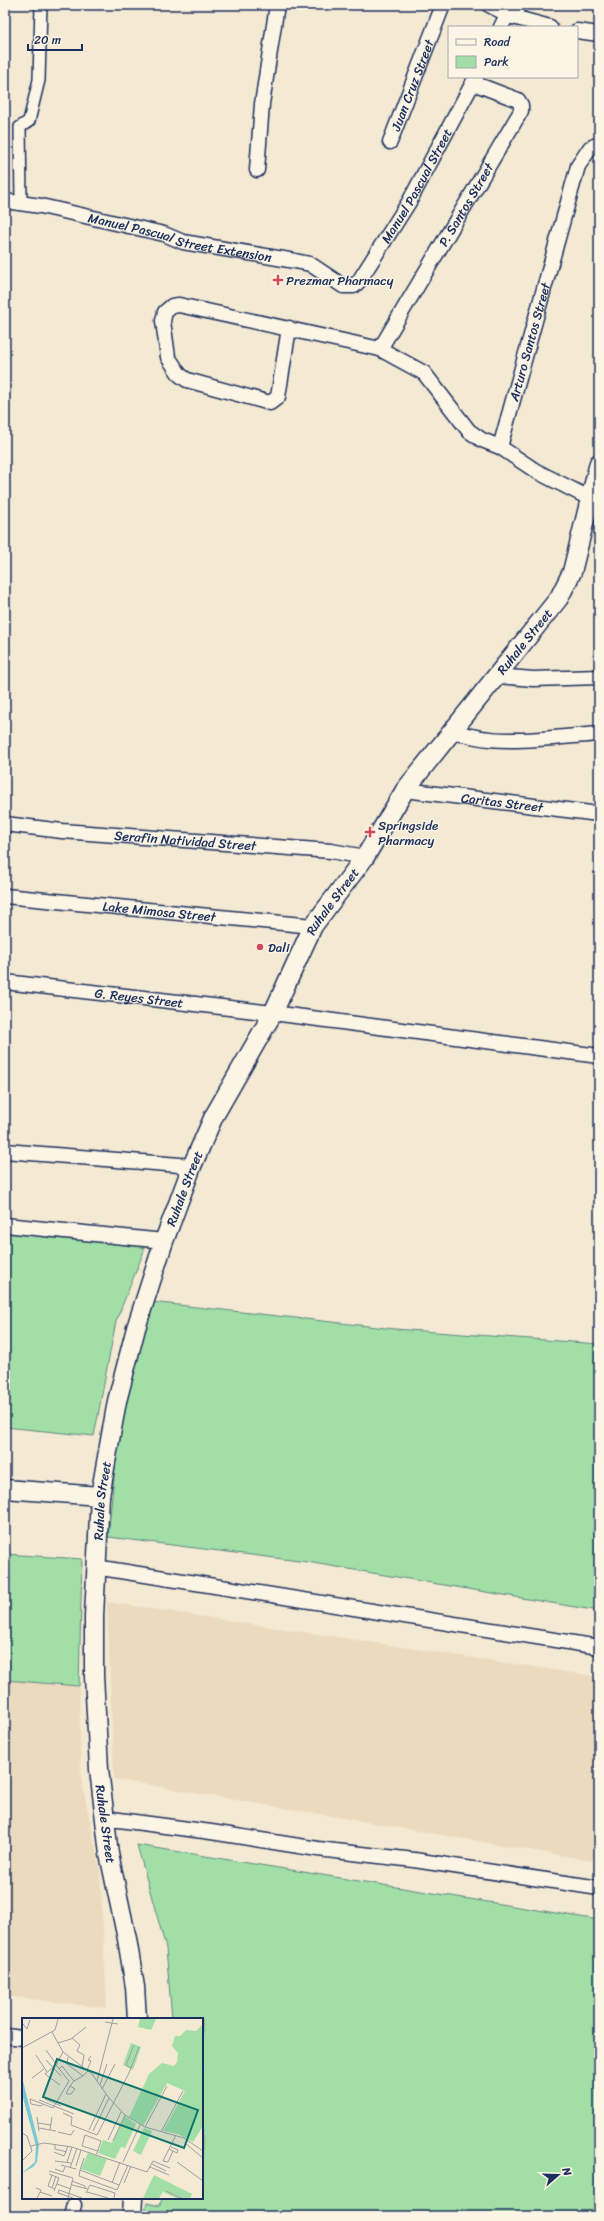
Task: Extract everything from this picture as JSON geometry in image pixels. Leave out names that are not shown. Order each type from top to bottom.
[{"type":"street","points":[[21,203],[20,127],[29,121],[39,80],[41,5]]},
{"type":"street","points":[[257,170],[262,104],[277,5]]},
{"type":"street","name":"Juan Cruz Street","points":[[390,142],[443,5]]},
{"type":"street","points":[[489,5],[507,20],[544,26]]},
{"type":"street","points":[[507,20],[520,5]]},
{"type":"street","points":[[578,31],[599,34]]},
{"type":"street","name":"Manuel Pascual Street","points":[[348,287],[354,286],[359,281],[409,202],[474,80]]},
{"type":"street","name":"P. Santos Street","points":[[380,349],[521,111],[522,105],[518,100],[474,80]]},
{"type":"street","name":"Arturo Santos Street","points":[[500,447],[578,166],[590,148],[599,144]]},
{"type":"street","name":"Manuel Pascual Street Extension","points":[[5,201],[21,203],[164,234],[183,242],[295,260],[310,264],[342,286],[348,287]]},
{"type":"street","points":[[289,328],[278,397],[270,403],[187,380],[180,375],[168,357],[163,321],[165,312],[172,306],[179,305],[289,328],[380,349],[424,373],[469,431],[482,440],[500,447],[536,471],[590,499]]},
{"type":"street","name":"Ruhale Street","points":[[138,2018],[135,1987],[127,1939],[109,1854],[104,1818],[99,1769],[94,1676],[95,1567],[100,1496],[117,1401],[136,1328],[164,1241],[192,1166],[214,1116],[273,1013],[313,926],[365,857],[405,790],[559,598],[572,572],[598,469]]},
{"type":"street","points":[[497,676],[533,679],[599,676]]},
{"type":"street","points":[[452,730],[466,736],[488,739],[599,734]]},
{"type":"street","name":"Caritas Street","points":[[405,790],[599,814]]},
{"type":"street","name":"Serafin Natividad Street","points":[[5,824],[62,831],[331,851],[365,857]]},
{"type":"street","name":"Lake Mimosa Street","points":[[5,896],[313,926]]},
{"type":"street","name":"G. Reyes Street","points":[[5,982],[273,1013],[599,1056]]},
{"type":"street","points":[[5,1151],[192,1166]]},
{"type":"street","points":[[5,1225],[164,1241]]},
{"type":"street","points":[[5,1489],[100,1496]]},
{"type":"street","points":[[95,1567],[599,1647]]},
{"type":"street","points":[[104,1818],[211,1832],[318,1849],[414,1860],[599,1888]]},
{"type":"street","points":[[5,2036],[22,2038]]},
{"type":"street","points":[[132,2216],[133,2199]]},
{"type":"shaded area","points":[[107,1602],[599,1677],[599,1862],[114,1779]]},
{"type":"shaded area","points":[[5,1680],[79,1686],[81,1778],[100,1870],[107,2008],[5,1996]]},
{"type":"green space","points":[[5,1231],[146,1246],[116,1321],[94,1436],[5,1427]]},
{"type":"green space","points":[[151,1302],[395,1329],[599,1344],[599,1611],[307,1562],[108,1537],[119,1427]]},
{"type":"green space","points":[[5,1554],[82,1559],[79,1686],[5,1680]]},
{"type":"green space","points":[[137,1845],[599,1920],[599,2216],[144,2216],[147,2203],[160,2206],[162,2199],[203,2199],[203,2018],[172,2018],[166,1948]]},
{"type":"place","name":"Prezmar Pharmacy","points":[[278,280]]},
{"type":"place","name":"Springside Pharmacy","points":[[370,832]]},
{"type":"place","name":"Dali","points":[[260,947]]}]
